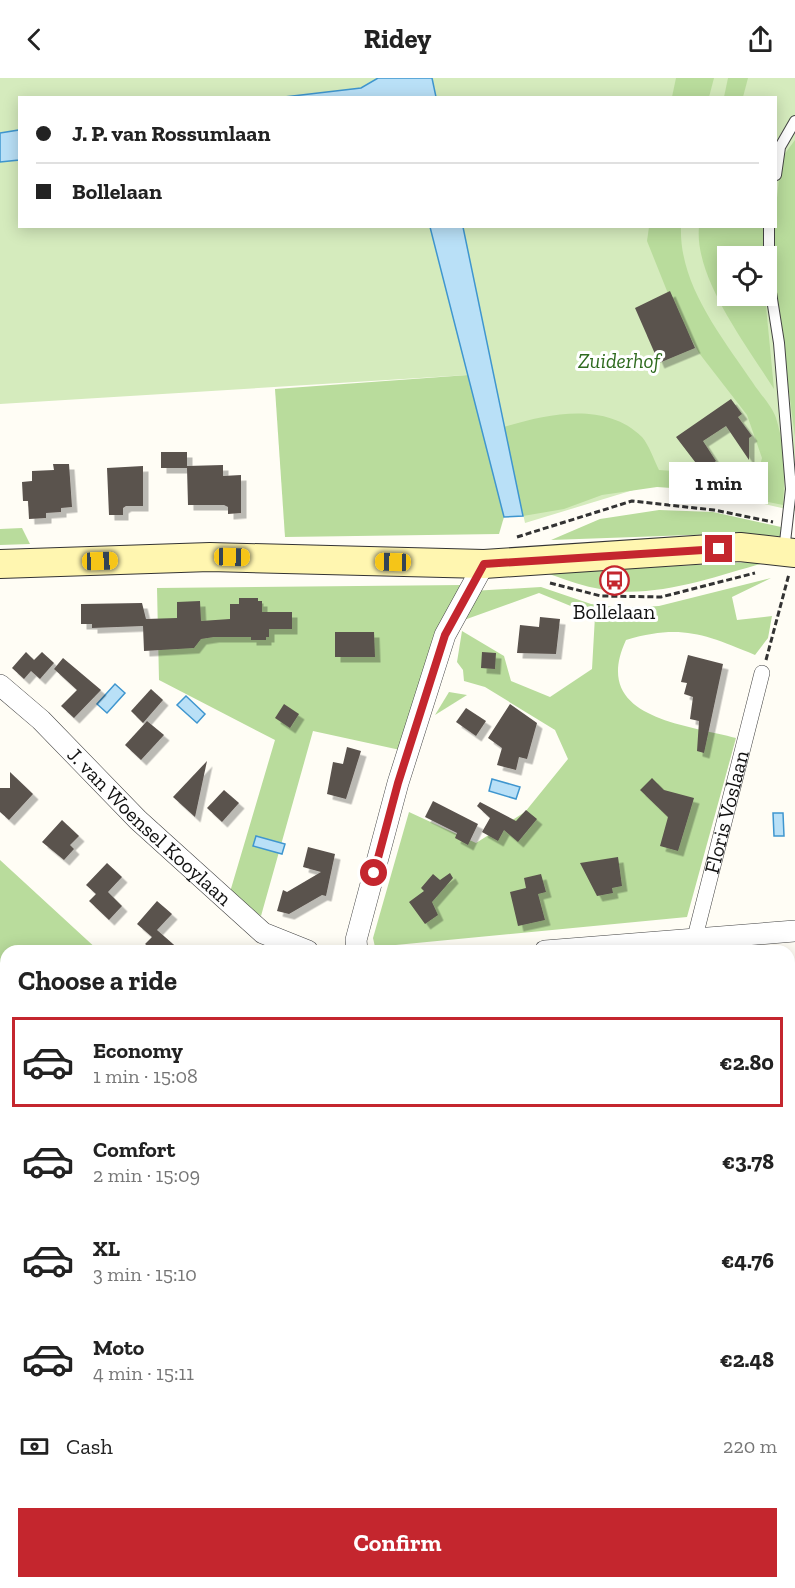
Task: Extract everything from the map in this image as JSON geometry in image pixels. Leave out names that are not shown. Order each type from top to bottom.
[{"type":"main road","points":[[0,564],[210,557],[484,564],[740,547],[790,549]]},
{"type":"street","points":[[356,945],[398,783],[445,635],[484,564]]},
{"type":"street","name":"Floris Voslaan","points":[[692,944],[762,673]]},
{"type":"street","name":"J. van Woensel Kooylaan","points":[[0,685],[41,720],[138,820],[263,933],[293,945]]},
{"type":"street","points":[[671,945],[795,931]]},
{"type":"lane","points":[[777,168],[780,147],[795,122]]},
{"type":"lane","points":[[769,228],[769,280],[779,343],[791,489],[790,549]]},
{"type":"path","points":[[508,539],[530,535],[632,501],[714,510],[790,549],[762,673]]},
{"type":"green space","points":[[0,78],[378,78],[361,88],[299,96],[18,96],[18,130],[0,133]]},
{"type":"green space","name":"Zuiderhof","points":[[431,78],[795,78],[795,511],[663,481],[525,523],[462,228],[777,228],[777,96],[435,96]]},
{"type":"green space","points":[[676,78],[714,78],[709,96],[672,96]]},
{"type":"green space","points":[[728,78],[748,78],[743,96],[724,96]]},
{"type":"green space","points":[[795,140],[795,437],[777,302],[777,246],[775,246],[774,228],[777,228],[781,159]]},
{"type":"green space","points":[[18,160],[18,228],[430,228],[468,375],[0,404],[0,162]]},
{"type":"green space","points":[[649,228],[681,228],[682,248],[695,290],[716,329],[774,414],[783,450],[783,505],[714,491],[657,487],[602,495],[564,509],[523,516],[504,427],[557,415],[594,415],[611,418],[627,426],[645,440],[659,470],[757,477],[762,458],[747,415],[699,353],[673,306],[647,241]]},
{"type":"green space","points":[[699,228],[763,228],[763,246],[717,246],[717,296],[705,268],[700,247]]},
{"type":"green space","points":[[722,306],[766,306],[774,389],[738,333]]},
{"type":"green space","points":[[468,375],[504,517],[499,534],[285,537],[275,389]]},
{"type":"green space","points":[[659,510],[713,512],[781,527],[780,536],[719,534],[551,540],[600,519]]},
{"type":"green space","points":[[22,528],[30,544],[0,545],[0,529]]},
{"type":"green space","points":[[771,561],[706,580],[639,591],[595,588],[546,573]]},
{"type":"green space","points":[[771,578],[732,597],[737,620],[772,616],[768,638],[755,655],[706,637],[678,632],[662,633],[626,640],[618,666],[621,686],[631,702],[648,713],[692,728],[736,738],[687,917],[396,945],[375,945],[373,938],[409,812],[476,843],[525,812],[568,759],[555,730],[485,687],[464,681],[463,670],[457,662],[462,631],[504,656],[511,681],[550,697],[592,669],[595,616],[539,593],[464,620],[472,591],[541,587],[591,604],[624,608],[659,606]]},
{"type":"green space","points":[[463,585],[414,753],[313,731],[261,916],[230,892],[275,740],[159,680],[157,588]]},
{"type":"green space","points":[[449,692],[467,695],[435,715]]},
{"type":"green space","points":[[0,860],[92,945],[0,945]]},
{"type":"water","points":[[378,78],[432,78],[436,96],[293,96],[361,88]]},
{"type":"water","points":[[18,130],[18,160],[0,162],[0,133]]},
{"type":"water","points":[[430,228],[463,228],[523,516],[504,517]]},
{"type":"water","points":[[115,684],[125,693],[107,713],[97,704]]},
{"type":"water","points":[[186,696],[205,714],[197,723],[177,705]]},
{"type":"water","points":[[492,779],[520,787],[516,799],[489,791]]},
{"type":"water","points":[[773,813],[783,813],[784,836],[774,836]]},
{"type":"water","points":[[256,836],[285,844],[282,854],[253,846]]},
{"type":"building","points":[[670,291],[695,348],[659,363],[635,308]]},
{"type":"building","points":[[731,399],[742,414],[738,417],[752,436],[749,438],[749,460],[726,426],[703,441],[716,461],[702,471],[676,437]]},
{"type":"building","points":[[161,452],[187,452],[187,466],[223,465],[223,476],[241,475],[241,513],[228,514],[228,507],[224,505],[188,505],[187,468],[161,468]]},
{"type":"building","points":[[53,464],[69,464],[72,507],[61,508],[61,512],[46,513],[46,518],[29,519],[28,501],[23,501],[22,482],[32,481],[32,471],[54,470]]},
{"type":"building","points":[[143,466],[143,506],[126,506],[123,508],[123,515],[109,515],[107,468]]},
{"type":"building","points":[[239,598],[258,598],[258,601],[262,601],[262,612],[292,612],[292,629],[269,629],[269,637],[266,637],[266,640],[251,640],[251,637],[214,637],[201,639],[194,648],[144,651],[143,626],[92,628],[92,624],[81,624],[81,604],[142,603],[146,619],[177,618],[177,602],[200,601],[201,621],[230,619],[230,604],[239,604]]},
{"type":"building","points":[[540,617],[560,619],[556,654],[517,653],[520,625],[539,627]]},
{"type":"building","points":[[335,632],[374,632],[375,657],[335,657]]},
{"type":"building","points":[[26,652],[34,660],[42,652],[54,663],[40,679],[31,671],[24,679],[12,668]]},
{"type":"building","points":[[482,652],[496,653],[495,669],[481,668]]},
{"type":"building","points":[[688,655],[723,664],[704,753],[697,751],[699,721],[690,719],[693,697],[684,694],[687,683],[681,682]]},
{"type":"building","points":[[63,658],[101,690],[74,718],[61,706],[77,690],[54,669]]},
{"type":"building","points":[[151,689],[163,700],[143,723],[131,711]]},
{"type":"building","points":[[284,704],[299,714],[290,728],[275,718]]},
{"type":"building","points":[[510,704],[537,723],[527,759],[519,757],[516,770],[497,765],[502,748],[488,738]]},
{"type":"building","points":[[466,708],[486,721],[476,736],[456,722]]},
{"type":"building","points":[[147,721],[164,735],[141,760],[125,745]]},
{"type":"building","points":[[347,747],[361,751],[346,799],[327,794],[333,762],[343,764]]},
{"type":"building","points":[[207,761],[195,817],[173,797]]},
{"type":"building","points":[[10,772],[33,794],[9,820],[0,812],[0,788],[10,788]]},
{"type":"building","points":[[652,778],[664,790],[694,798],[678,851],[660,846],[668,817],[640,790]]},
{"type":"building","points":[[224,790],[239,803],[222,822],[207,808]]},
{"type":"building","points":[[433,801],[478,824],[468,845],[455,838],[457,833],[425,817]]},
{"type":"building","points":[[480,802],[516,821],[526,810],[537,819],[518,842],[504,830],[498,841],[482,832],[490,818],[477,806]]},
{"type":"building","points":[[62,820],[79,836],[70,845],[74,849],[64,860],[42,842]]},
{"type":"building","points":[[308,847],[335,854],[326,896],[322,895],[289,914],[277,911],[283,890],[287,892],[321,872],[303,867]]},
{"type":"building","points":[[618,857],[622,886],[612,888],[613,893],[597,896],[580,863]]},
{"type":"building","points":[[107,863],[122,877],[108,892],[122,906],[109,920],[89,901],[96,894],[86,885]]},
{"type":"building","points":[[450,873],[453,878],[432,902],[438,915],[425,924],[409,902],[424,891],[421,888],[433,874],[440,880]]},
{"type":"building","points":[[541,874],[546,892],[538,894],[545,920],[518,926],[510,892],[526,888],[524,878]]},
{"type":"building","points":[[157,901],[172,914],[157,930],[174,945],[146,945],[152,937],[137,924]]},
{"type":"place","name":"Bollelaan","points":[[614,581]]},
{"type":"route","points":[[374,873],[398,783],[445,635],[484,564],[719,549]]}]
